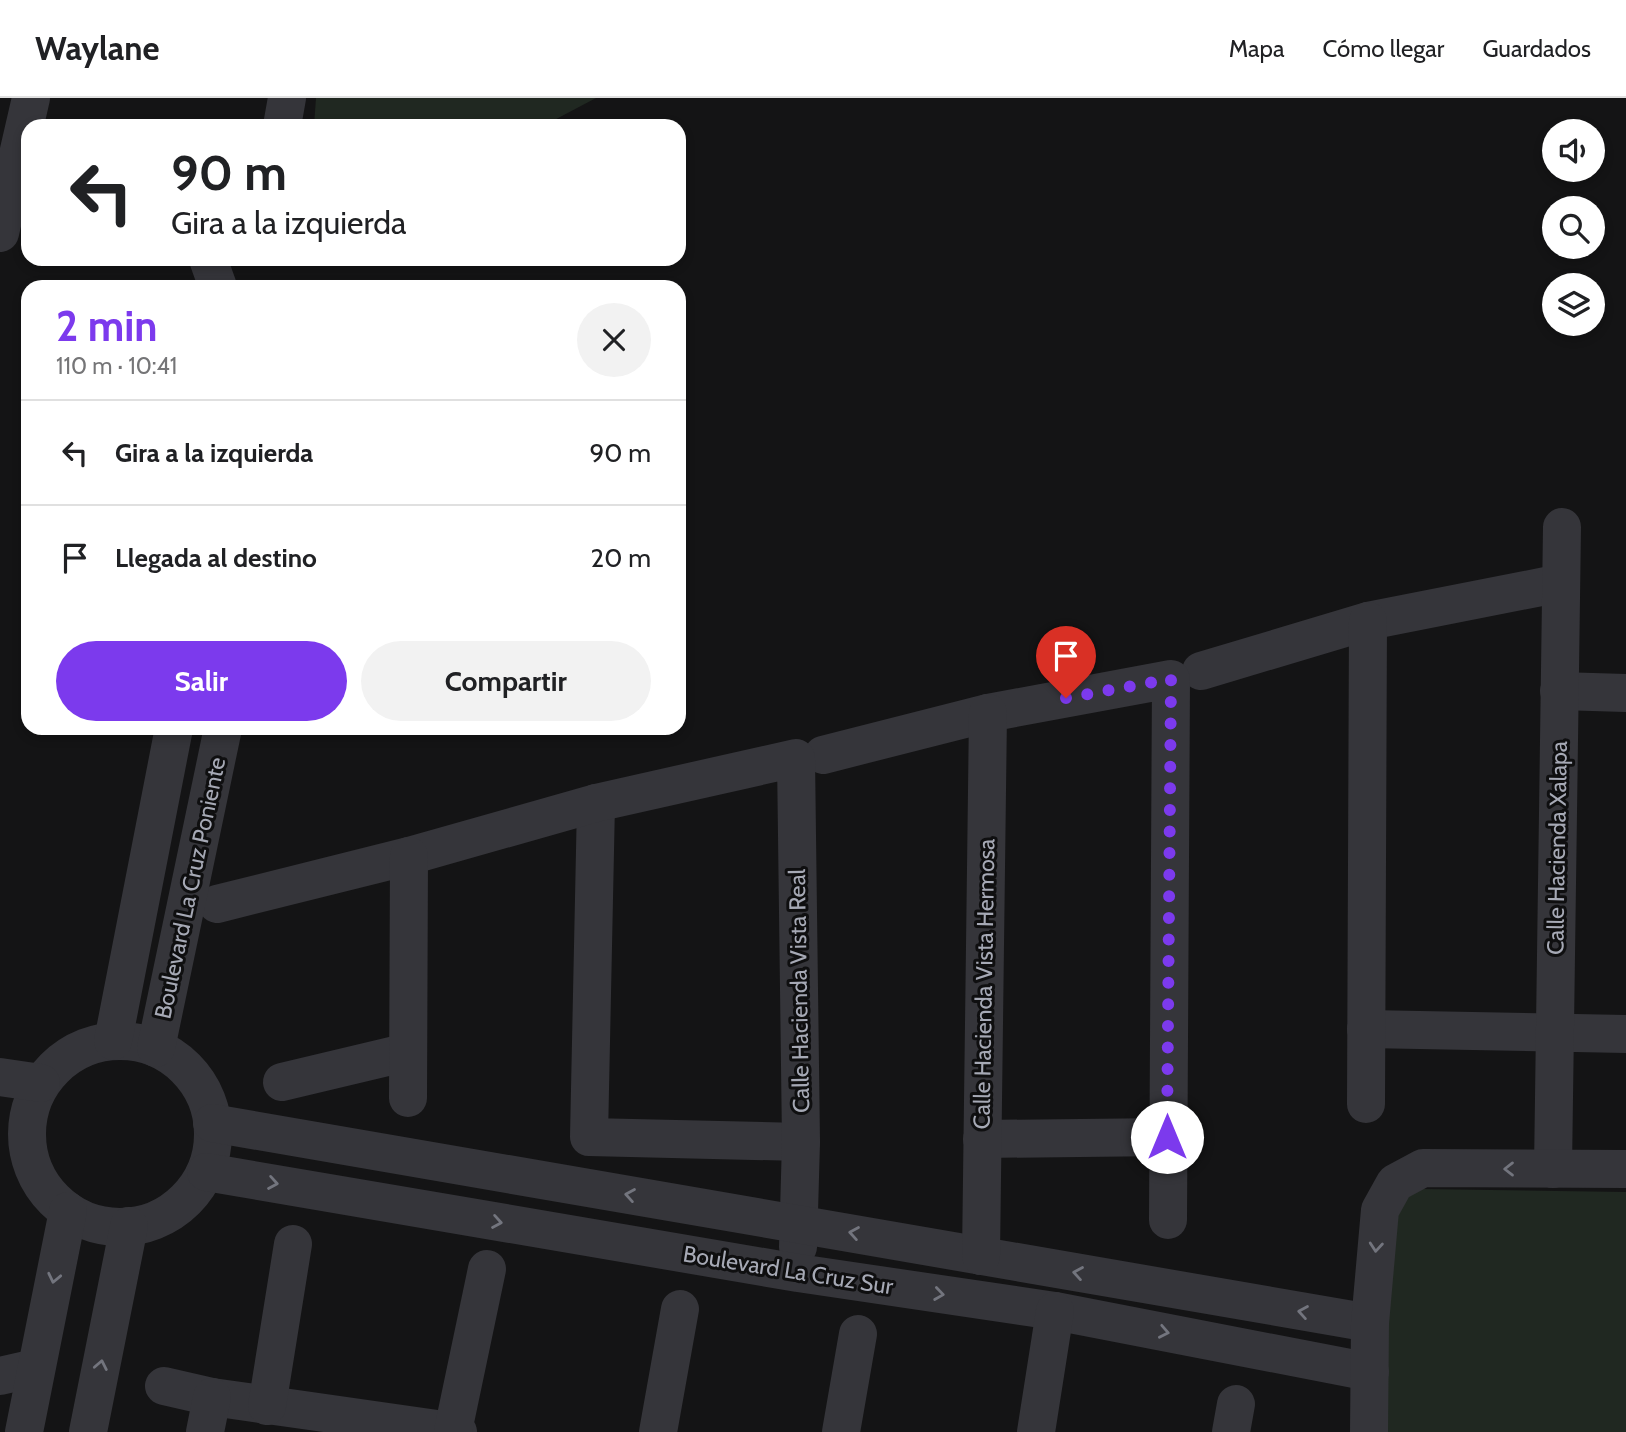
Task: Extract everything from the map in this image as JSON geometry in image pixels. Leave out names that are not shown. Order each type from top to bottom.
[{"type":"street","points":[[26,119],[31,98]]},
{"type":"street","points":[[283,119],[287,98]]},
{"type":"street","points":[[21,142],[0,234],[21,235]]},
{"type":"street","name":"Calle Hacienda Xalapa","points":[[1553,1169],[1562,527]]},
{"type":"street","points":[[1200,671],[1368,621],[1562,583]]},
{"type":"street","points":[[1366,1104],[1368,621]]},
{"type":"street","points":[[217,904],[409,856],[596,803],[988,713],[1171,679],[1168,1220]]},
{"type":"street","points":[[1559,691],[1626,693]]},
{"type":"street","name":"Calle Hacienda Vista Hermosa","points":[[981,1256],[988,713]]},
{"type":"street","name":"Boulevard La Cruz Poniente","points":[[113,1041],[173,735]]},
{"type":"street","name":"Boulevard La Cruz Poniente","points":[[156,1048],[222,735]]},
{"type":"street","name":"Calle Hacienda Vista Real","points":[[798,1273],[809,756]]},
{"type":"street","points":[[596,803],[589,1137],[801,1142]]},
{"type":"street","points":[[408,1098],[409,856]]},
{"type":"street","points":[[1366,1029],[1626,1034]]},
{"type":"street","points":[[113,1041],[136,1042],[156,1048],[192,1073],[204,1091],[212,1123],[212,1153],[206,1172],[189,1196],[166,1215],[129,1226],[108,1226],[68,1212],[39,1182],[13,1140],[41,1083],[55,1067],[72,1054],[92,1045],[113,1041]]},
{"type":"street","points":[[282,1082],[408,1052]]},
{"type":"street","points":[[0,1077],[41,1083]]},
{"type":"street","name":"Boulevard La Cruz Sur","points":[[212,1123],[1370,1323]]},
{"type":"street","points":[[982,1139],[1167,1137]]},
{"type":"street","points":[[1369,1432],[1370,1323],[1380,1210],[1395,1183],[1423,1168],[1626,1168]]},
{"type":"street","name":"Boulevard La Cruz Sur","points":[[206,1172],[798,1273],[1055,1311],[1370,1372]]},
{"type":"street","points":[[24,1432],[18,1372],[68,1212]]},
{"type":"street","points":[[88,1432],[129,1226]]},
{"type":"street","points":[[267,1406],[293,1244]]},
{"type":"street","points":[[164,1386],[209,1415],[267,1406],[455,1432],[487,1269]]},
{"type":"street","points":[[658,1432],[680,1309]]},
{"type":"street","points":[[1045,1430],[1055,1311]]},
{"type":"street","points":[[841,1432],[858,1334]]},
{"type":"shaded area","points":[[316,98],[596,98],[556,119],[314,119]]},
{"type":"shaded area","points":[[1421,1189],[1626,1192],[1626,1432],[1378,1432],[1389,1209]]},
{"type":"route","points":[[1066,698],[1171,679],[1167,1137]]}]
